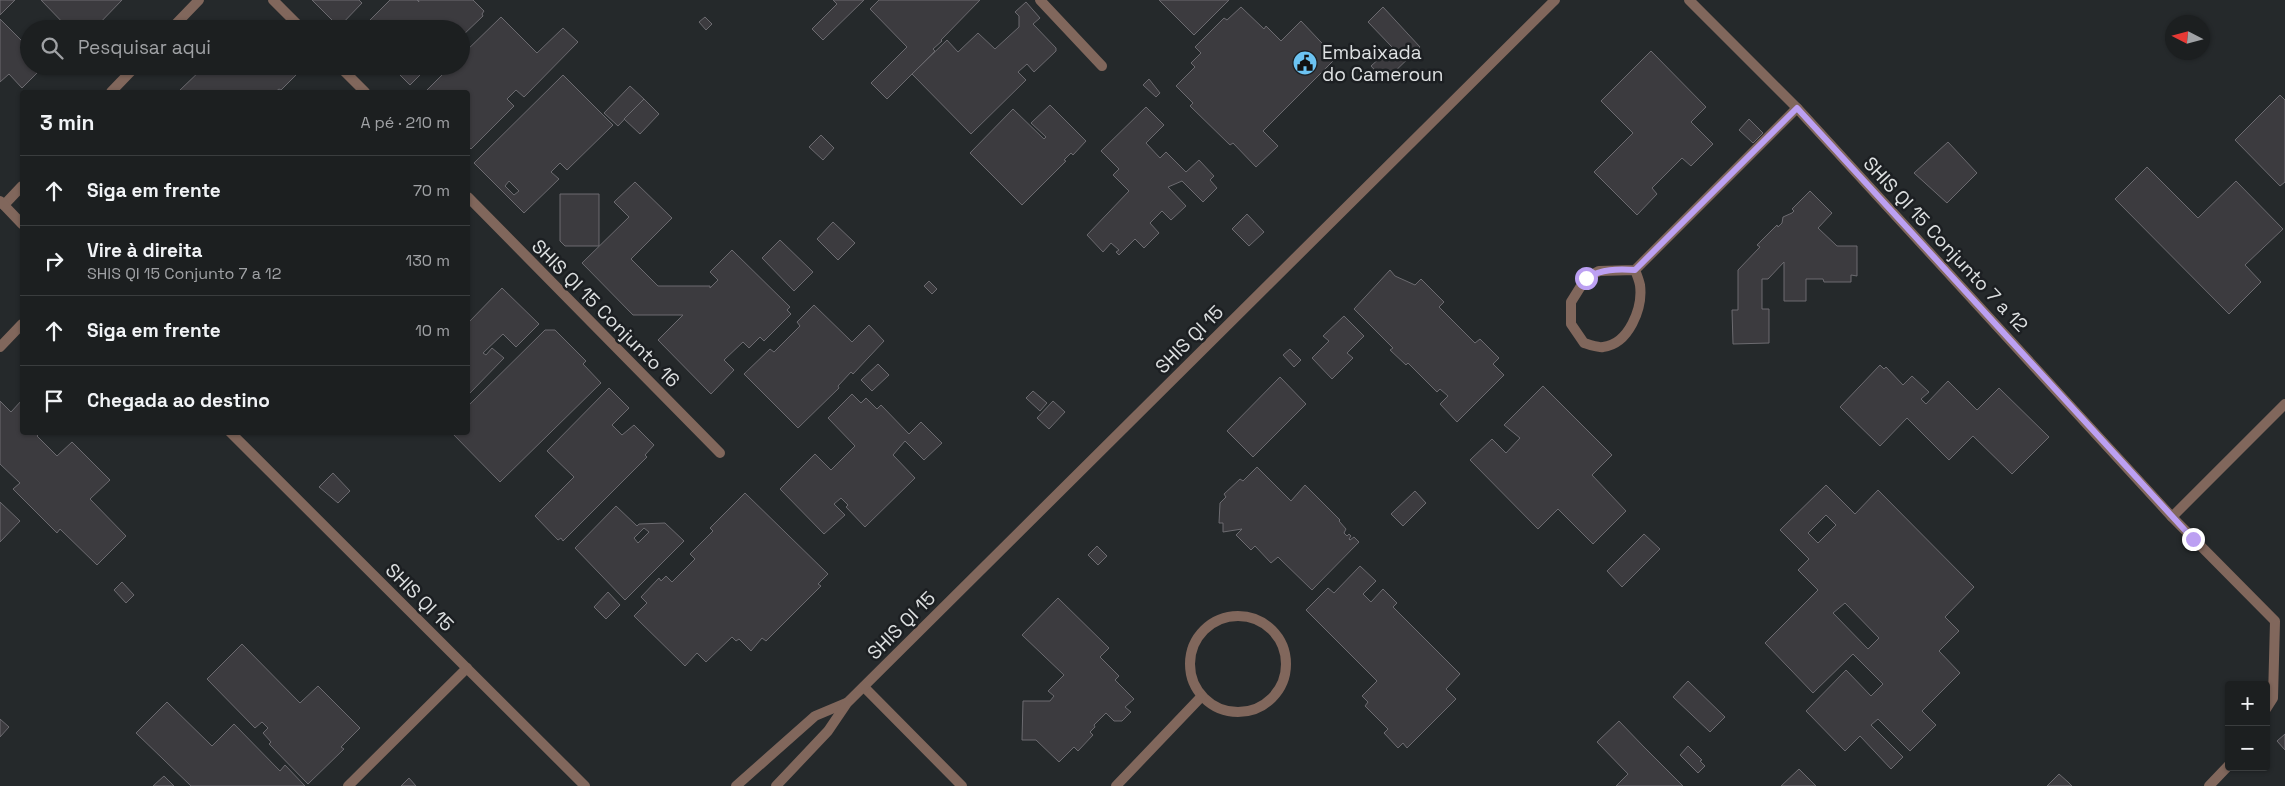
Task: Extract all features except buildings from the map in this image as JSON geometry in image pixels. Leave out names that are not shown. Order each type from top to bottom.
[{"type":"street","points":[[180,20],[199,0]]},
{"type":"street","points":[[274,0],[293,20]]},
{"type":"street","points":[[1040,0],[1102,66]]},
{"type":"street","name":"SHIS QI 15","points":[[776,786],[828,731],[847,703],[1555,0]]},
{"type":"street","name":"SHIS QI 15 Conjunto 7 a 12","points":[[1688,0],[1797,108],[2172,517],[2275,621],[2273,698],[2270,703]]},
{"type":"street","points":[[113,90],[127,75]]},
{"type":"street","points":[[348,75],[362,90]]},
{"type":"street","points":[[1635,270],[1640,285],[1639,302],[1633,324],[1619,341],[1603,348],[1584,343],[1571,324],[1571,302],[1586,278],[1599,271],[1613,269],[1635,270],[1797,108]]},
{"type":"street","points":[[20,188],[2,203],[20,222]]},
{"type":"street","name":"SHIS QI 15 Conjunto 16","points":[[470,199],[720,453]]},
{"type":"street","points":[[0,347],[20,326]]},
{"type":"street","points":[[2172,517],[2285,404]]},
{"type":"street","name":"SHIS QI 15","points":[[233,435],[585,786]]},
{"type":"street","points":[[1238,614],[1266,622],[1284,644],[1287,672],[1275,697],[1252,712],[1224,712],[1201,697],[1189,671],[1193,643],[1212,622],[1238,614]]},
{"type":"street","points":[[348,786],[467,668]]},
{"type":"street","points":[[864,687],[962,786]]},
{"type":"street","points":[[1116,786],[1201,697]]},
{"type":"street","name":"SHIS QI 15","points":[[736,786],[815,716],[847,703]]},
{"type":"street","points":[[2209,786],[2225,769]]},
{"type":"place","name":"Embaixada do Cameroun","points":[[1305,63]]},
{"type":"route","points":[[1586,278],[1599,271],[1613,269],[1635,270],[1797,108],[2193,539]]}]
